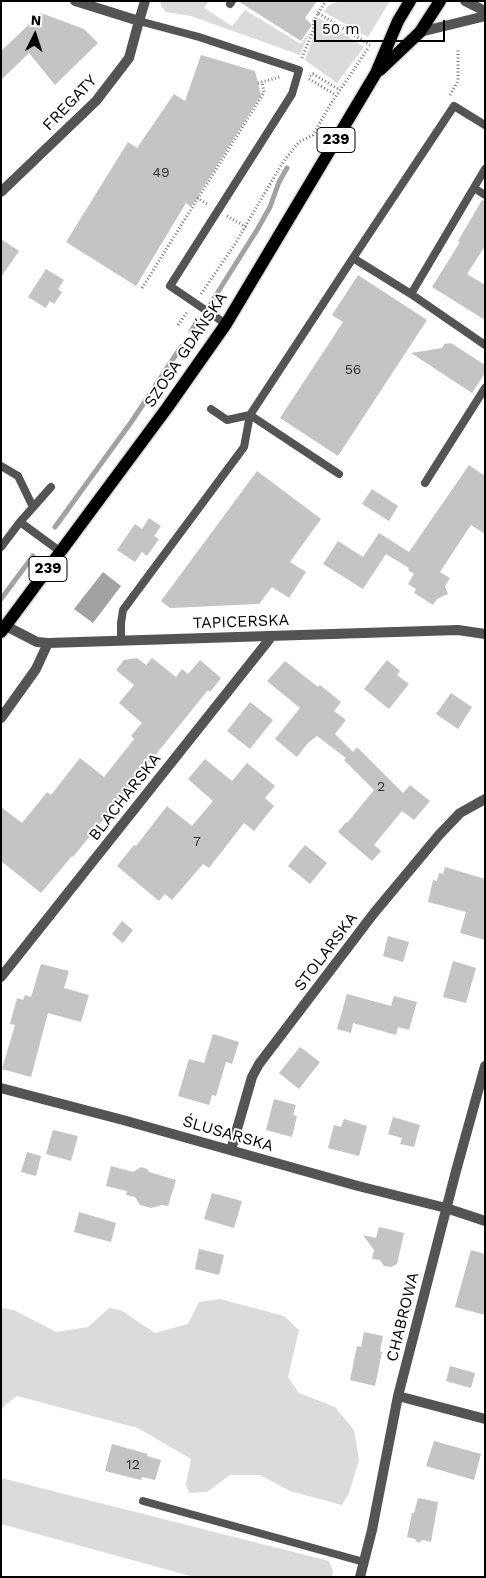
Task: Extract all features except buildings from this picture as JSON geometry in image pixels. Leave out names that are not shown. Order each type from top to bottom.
[{"type":"main road","name":"SZOSA GDAŃSKA","points":[[4,629],[167,408],[226,324],[376,73],[398,21],[410,1]]},
{"type":"main road","name":"SZOSA GDAŃSKA","points":[[376,73],[420,32],[440,1]]},
{"type":"street","points":[[75,1],[139,21]]},
{"type":"street","name":"FREGATY","points":[[1,192],[96,101],[129,58],[145,1]]},
{"type":"street","points":[[465,1],[485,11]]},
{"type":"street","points":[[420,32],[485,16]]},
{"type":"street","name":"TAPICERSKA","points":[[4,629],[37,642],[48,643],[458,630],[483,631]]},
{"type":"street","name":"BLACHARSKA","points":[[1,977],[272,636]]},
{"type":"street","points":[[1,718],[36,669],[48,643]]},
{"type":"street","name":"STOLARSKA","points":[[231,1150],[252,1077],[259,1064],[374,913],[439,835],[460,812],[485,799]]},
{"type":"street","name":"CHABROWA","points":[[360,1577],[372,1530],[398,1396],[446,1208],[485,1066]]},
{"type":"street","name":"ŚLUSARSKA","points":[[1,1088],[358,1186],[446,1208],[485,1221]]},
{"type":"street","points":[[398,1396],[485,1419]]},
{"type":"lane","points":[[139,21],[199,37],[299,70],[292,94],[170,286],[226,324]]},
{"type":"lane","points":[[121,640],[123,610],[244,447],[250,415],[454,106],[485,125]]},
{"type":"lane","points":[[411,294],[485,169]]},
{"type":"lane","points":[[474,188],[485,195]]},
{"type":"lane","points":[[353,258],[411,294],[485,346]]},
{"type":"lane","points":[[426,483],[485,388]]},
{"type":"lane","points":[[211,409],[227,420],[250,415],[340,474]]},
{"type":"lane","points":[[1,466],[18,476],[33,507]]},
{"type":"lane","points":[[1,547],[51,487]]},
{"type":"lane","points":[[20,522],[60,552]]},
{"type":"lane","points":[[143,1501],[364,1562]]},
{"type":"path","points":[[299,70],[313,31],[314,21],[326,1]]},
{"type":"path","points":[[318,13],[370,46]]},
{"type":"path","points":[[198,299],[240,236],[283,162],[299,142],[313,135],[336,95],[375,38]]},
{"type":"path","points":[[454,106],[448,100],[458,81],[458,48]]},
{"type":"path","points":[[307,78],[313,74],[340,90]]},
{"type":"path","points":[[142,288],[260,99],[264,92],[262,82]]},
{"type":"path","points":[[321,86],[336,95]]},
{"type":"path","points":[[178,325],[190,309]]},
{"type":"shaded area","points":[[161,1],[209,1],[204,8],[232,26],[245,10],[301,44],[310,31],[300,55],[191,16],[166,12],[161,6]]},
{"type":"shaded area","points":[[340,1],[390,1],[368,37],[324,12],[329,5]]},
{"type":"shaded area","points":[[319,18],[364,47],[337,83],[305,60],[316,29],[315,21]]},
{"type":"shaded area","points":[[103,572],[121,586],[93,623],[74,609]]},
{"type":"shaded area","points":[[220,1299],[284,1316],[299,1330],[288,1377],[299,1393],[335,1407],[354,1430],[359,1460],[349,1493],[342,1505],[290,1491],[260,1475],[230,1475],[207,1492],[189,1493],[186,1484],[191,1459],[138,1428],[17,1396],[5,1405],[1,1411],[1,1308],[14,1310],[56,1332],[88,1327],[109,1308],[121,1310],[155,1333],[188,1324],[199,1302]]},
{"type":"shaded area","points":[[1,1478],[329,1561],[333,1572],[332,1577],[194,1577],[1,1524]]},
{"type":"waterway","points":[[211,303],[270,207],[279,182],[287,168]]},
{"type":"waterway","points":[[191,331],[198,320]]},
{"type":"waterway","points":[[55,527],[132,421],[181,347]]},
{"type":"waterway","points":[[1,599],[33,556]]}]
